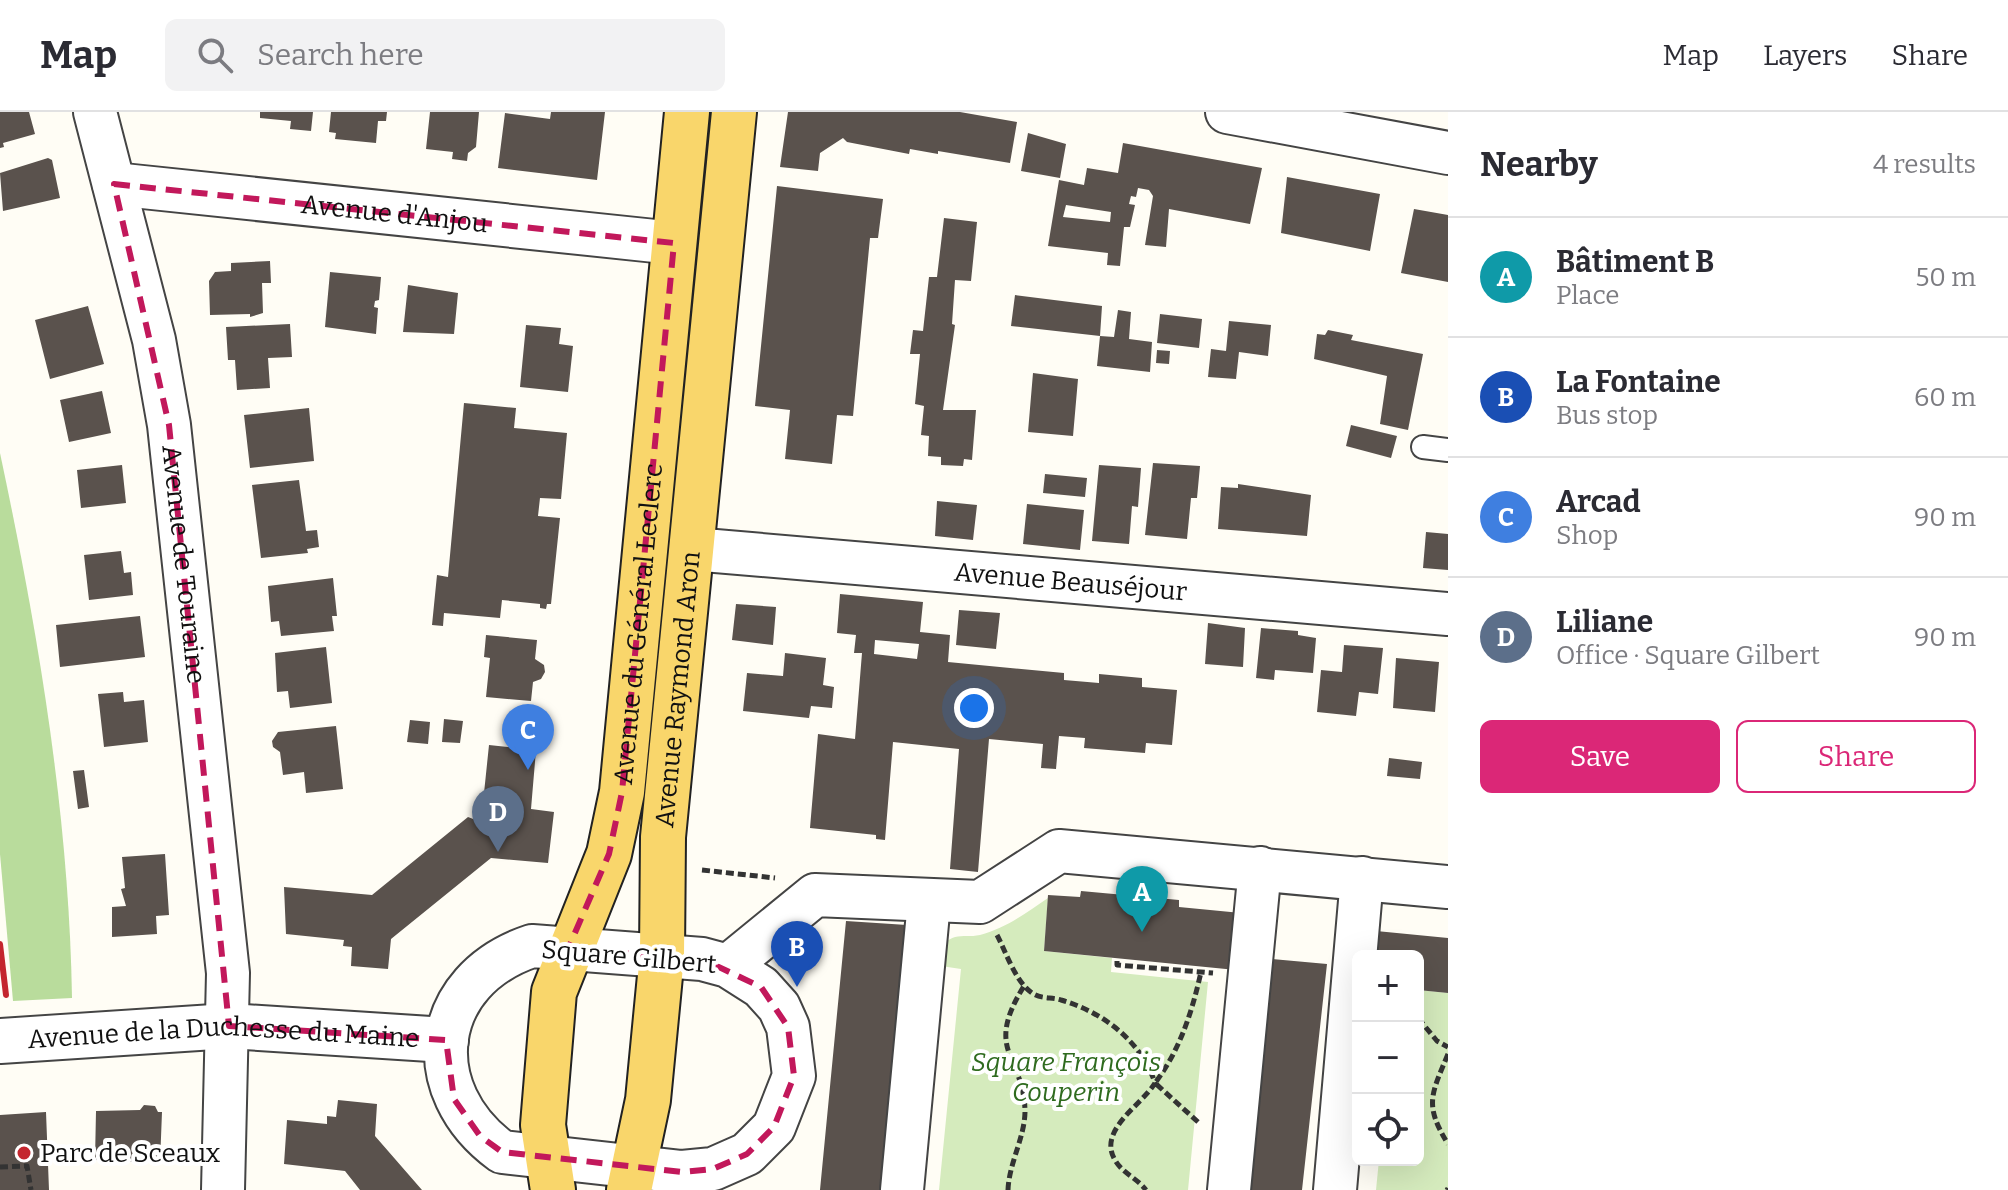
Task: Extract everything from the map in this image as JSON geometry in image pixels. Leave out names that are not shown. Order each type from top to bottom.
[{"type":"main road","name":"Avenue du Général Leclerc","points":[[548,1158],[554,992],[568,949],[609,854],[622,792],[687,112]]},
{"type":"main road","name":"Avenue Raymond Aron","points":[[632,1178],[648,1100],[662,955],[663,837],[734,112]]},
{"type":"street","name":"Avenue de Touraine","points":[[95,112],[154,340],[169,425],[219,882],[229,1026],[223,1190]]},
{"type":"street","points":[[1227,112],[1448,153]]},
{"type":"street","name":"Avenue d'Anjou","points":[[114,184],[674,243]]},
{"type":"street","name":"Avenue Beauséjour","points":[[692,549],[1448,614]]},
{"type":"street","points":[[728,966],[815,895],[980,902],[1059,851],[1448,887]]},
{"type":"street","points":[[1229,1190],[1260,868]]},
{"type":"street","points":[[1335,1190],[1362,878]]},
{"type":"street","points":[[902,1190],[929,902]]},
{"type":"street","name":"Square Gilbert","points":[[532,946],[662,955],[728,966],[761,987],[779,1007],[788,1027],[794,1076],[774,1127],[747,1154],[716,1179],[682,1172],[632,1178],[548,1158],[502,1152],[480,1136],[454,1099],[446,1070],[446,1040],[457,1004],[480,973],[508,954],[532,946]]},
{"type":"street","name":"Avenue de la Duchesse du Maine","points":[[0,1041],[229,1026],[446,1040]]},
{"type":"lane","points":[[1423,447],[1448,450]]},
{"type":"path","points":[[700,870],[793,880],[815,895]]},
{"type":"path","points":[[980,902],[1024,986],[1035,995],[1060,1000],[1103,1019],[1138,1049],[1155,1083],[1195,1119]]},
{"type":"path","points":[[1117,961],[1117,965],[1250,976]]},
{"type":"path","points":[[1146,1190],[1113,1158],[1112,1136],[1116,1126],[1146,1099],[1175,1053],[1188,1021],[1201,972]]},
{"type":"path","points":[[1008,1190],[1009,1173],[1025,1114],[1007,1054],[1006,1025],[1024,986]]},
{"type":"path","points":[[1421,1022],[1437,1041],[1448,1047]]},
{"type":"path","points":[[1448,1054],[1436,1083],[1430,1112],[1448,1144]]},
{"type":"path","points":[[0,1167],[27,1166],[31,1190]]},
{"type":"highlighted area","points":[[114,184],[674,243],[622,792],[609,854],[568,949],[702,959],[761,987],[788,1027],[794,1076],[774,1127],[747,1154],[713,1169],[682,1172],[502,1152],[480,1136],[454,1099],[446,1040],[229,1026],[169,425]]},
{"type":"green space","points":[[0,453],[39,656],[58,792],[70,929],[72,998],[13,1001],[0,854]]},
{"type":"green space","name":"Square François Couperin","points":[[1048,898],[1044,951],[1112,958],[1111,972],[1208,982],[1188,1190],[939,1190],[961,969],[941,966],[944,944],[957,937],[980,935],[998,928],[1016,920]]},
{"type":"green space","points":[[1424,991],[1448,993],[1448,1190],[1376,1190],[1378,1166],[1424,1166]]},
{"type":"building","points":[[0,112],[29,112],[35,134],[3,143],[4,147],[0,148]]},
{"type":"building","points":[[260,112],[313,112],[311,131],[290,129],[291,121],[260,118]]},
{"type":"building","points":[[331,112],[387,112],[386,121],[378,121],[376,143],[335,139],[336,133],[329,132]]},
{"type":"building","points":[[430,112],[479,112],[476,147],[468,153],[467,161],[452,159],[453,152],[426,149]]},
{"type":"building","points":[[551,112],[605,112],[597,180],[498,168],[505,113],[550,119]]},
{"type":"building","points":[[788,112],[960,112],[1017,122],[1010,163],[938,151],[938,154],[910,149],[909,154],[847,142],[843,138],[820,153],[818,171],[780,167]]},
{"type":"building","points":[[1028,133],[1066,144],[1060,178],[1021,171]]},
{"type":"building","points":[[1123,143],[1262,168],[1250,224],[1169,209],[1166,247],[1145,245],[1153,196],[1149,190],[1138,188],[1136,197],[1131,196],[1129,204],[1135,205],[1130,227],[1124,227],[1120,266],[1107,265],[1108,253],[1048,246],[1059,180],[1084,185],[1087,168],[1118,173]],"holes":[[[1066,205],[1111,212],[1110,222],[1063,217]]]},
{"type":"building","points":[[48,158],[52,160],[60,198],[3,211],[0,173]]},
{"type":"building","points":[[1287,177],[1380,194],[1370,251],[1281,233]]},
{"type":"building","points":[[777,186],[883,199],[878,238],[870,238],[853,416],[837,415],[832,464],[785,459],[790,410],[755,406]]},
{"type":"building","points":[[1414,209],[1448,215],[1448,282],[1401,273]]},
{"type":"building","points":[[944,218],[977,222],[971,281],[955,280],[952,324],[955,325],[943,410],[976,410],[972,460],[964,459],[963,466],[941,465],[941,457],[928,456],[929,436],[921,435],[924,406],[915,404],[920,354],[910,354],[913,330],[923,331],[929,277],[937,277]]},
{"type":"building","points":[[270,261],[271,283],[262,283],[263,313],[250,317],[250,314],[210,315],[209,281],[215,272],[231,271],[231,263]]},
{"type":"building","points":[[330,272],[381,277],[379,300],[375,301],[374,307],[378,308],[376,334],[325,327]]},
{"type":"building","points":[[408,285],[458,293],[454,334],[403,332]]},
{"type":"building","points":[[1015,295],[1102,306],[1100,336],[1011,326]]},
{"type":"building","points":[[88,306],[104,364],[50,379],[35,320]]},
{"type":"building","points":[[1118,310],[1131,312],[1129,339],[1152,342],[1150,372],[1097,366],[1100,336],[1114,337]]},
{"type":"building","points":[[1160,314],[1202,319],[1199,348],[1157,343]]},
{"type":"building","points":[[1229,321],[1271,325],[1268,356],[1239,352],[1236,379],[1208,377],[1211,349],[1226,351]]},
{"type":"building","points":[[290,324],[292,357],[268,358],[270,388],[237,390],[235,360],[228,360],[226,327]]},
{"type":"building","points":[[526,325],[561,328],[559,344],[573,346],[568,392],[520,387]]},
{"type":"building","points":[[1328,330],[1353,335],[1351,340],[1423,354],[1408,430],[1380,424],[1387,376],[1314,359],[1317,334],[1325,335]]},
{"type":"building","points":[[1157,350],[1170,351],[1169,364],[1156,363]]},
{"type":"building","points":[[1033,373],[1078,379],[1073,436],[1028,432]]},
{"type":"building","points":[[102,391],[111,433],[69,442],[60,400]]},
{"type":"building","points":[[464,403],[516,408],[514,428],[567,433],[561,499],[540,498],[538,516],[560,518],[551,604],[547,604],[546,609],[540,608],[540,604],[502,600],[500,618],[444,613],[443,626],[432,625],[437,575],[448,577]]},
{"type":"building","points":[[309,408],[314,461],[250,468],[244,415]]},
{"type":"building","points":[[1351,425],[1397,436],[1391,458],[1346,446]]},
{"type":"building","points":[[1153,463],[1200,466],[1197,498],[1191,498],[1187,539],[1145,535]]},
{"type":"building","points":[[122,465],[126,503],[81,508],[77,470]]},
{"type":"building","points":[[1099,465],[1141,468],[1138,507],[1132,506],[1129,544],[1092,541]]},
{"type":"building","points":[[1045,474],[1087,478],[1085,497],[1043,493]]},
{"type":"building","points":[[299,480],[306,531],[317,530],[319,547],[307,549],[308,553],[261,558],[252,485]]},
{"type":"building","points":[[1238,484],[1311,495],[1307,536],[1218,529],[1221,487],[1238,488]]},
{"type":"building","points":[[937,501],[977,505],[973,540],[935,536]]},
{"type":"building","points":[[1027,504],[1084,510],[1080,550],[1023,544]]},
{"type":"building","points":[[1426,532],[1448,534],[1448,570],[1423,568]]},
{"type":"building","points":[[121,551],[124,573],[131,572],[133,595],[89,600],[84,555]]},
{"type":"building","points":[[333,578],[337,616],[332,616],[334,631],[281,636],[279,621],[271,622],[268,586]]},
{"type":"building","points":[[840,594],[923,602],[920,632],[950,635],[948,662],[1064,673],[1064,680],[1099,683],[1099,674],[1142,678],[1142,687],[1177,690],[1172,745],[1146,743],[1145,753],[1084,748],[1085,738],[1059,736],[1056,769],[1041,768],[1043,744],[989,739],[978,872],[950,869],[959,749],[893,742],[885,840],[876,839],[876,835],[810,828],[818,734],[855,739],[862,653],[854,653],[856,635],[837,633]],"holes":[[[875,640],[919,644],[917,659],[874,654]]]},
{"type":"building","points":[[736,604],[776,607],[773,645],[732,640]]},
{"type":"building","points":[[959,610],[1000,613],[996,649],[956,645]]},
{"type":"building","points":[[140,616],[145,657],[60,667],[56,625]]},
{"type":"building","points":[[1208,623],[1245,628],[1243,667],[1205,664]]},
{"type":"building","points":[[1261,628],[1298,631],[1298,635],[1316,638],[1313,673],[1275,670],[1274,680],[1256,678]]},
{"type":"building","points":[[486,635],[537,640],[535,659],[544,665],[545,672],[541,679],[533,682],[531,701],[486,697],[490,658],[484,657]]},
{"type":"building","points":[[1344,645],[1383,648],[1378,694],[1359,692],[1356,716],[1317,712],[1321,670],[1342,672]]},
{"type":"building","points":[[326,647],[332,703],[290,708],[288,691],[277,692],[275,653]]},
{"type":"building","points":[[785,653],[826,658],[823,685],[834,687],[832,708],[811,706],[809,718],[743,711],[747,673],[783,676]]},
{"type":"building","points":[[1396,658],[1439,662],[1435,712],[1393,708]]},
{"type":"building","points":[[123,692],[124,702],[144,700],[148,742],[104,747],[98,694]]},
{"type":"building","points":[[444,719],[463,721],[460,743],[442,742]]},
{"type":"building","points":[[410,720],[430,722],[428,744],[407,742]]},
{"type":"building","points":[[336,726],[343,789],[306,793],[304,772],[283,775],[280,752],[273,747],[272,741],[278,732]]},
{"type":"building","points":[[489,745],[536,750],[531,809],[554,812],[548,863],[491,858],[391,939],[388,969],[351,966],[352,947],[343,946],[344,940],[286,934],[284,887],[372,895],[468,817],[481,822]]},
{"type":"building","points":[[1389,758],[1422,762],[1420,779],[1387,776]]},
{"type":"building","points":[[84,770],[89,807],[78,809],[73,771]]},
{"type":"building","points":[[165,854],[169,915],[156,916],[157,934],[112,937],[112,907],[126,906],[121,889],[125,888],[122,857]]},
{"type":"building","points":[[1081,891],[1179,900],[1179,907],[1241,913],[1236,970],[1044,951],[1048,895],[1080,897]]},
{"type":"building","points":[[846,921],[907,925],[881,1190],[820,1190]]},
{"type":"building","points":[[1366,930],[1448,938],[1448,993],[1424,991],[1424,950],[1365,950]]},
{"type":"building","points":[[789,946],[797,948],[794,969],[786,967]]},
{"type":"building","points":[[1272,959],[1327,964],[1302,1190],[1247,1190]]},
{"type":"building","points":[[338,1100],[377,1104],[375,1136],[422,1190],[360,1190],[345,1171],[284,1164],[287,1120],[327,1124],[327,1116],[336,1117]]},
{"type":"building","points":[[144,1105],[155,1106],[158,1112],[162,1112],[160,1163],[95,1160],[96,1111],[140,1110]]},
{"type":"building","name":"Parc de Sceaux","points":[[46,1112],[49,1190],[0,1190],[0,1115]]},
{"type":"railway","points":[[0,944],[6,995]]},
{"type":"place","name":"Arcad","points":[[528,770]]},
{"type":"place","name":"Liliane","points":[[498,852]]},
{"type":"place","name":"Bâtiment B","points":[[1142,932]]},
{"type":"place","name":"La Fontaine","points":[[797,987]]},
{"type":"place","name":"Parc de Sceaux","points":[[24,1153]]}]
